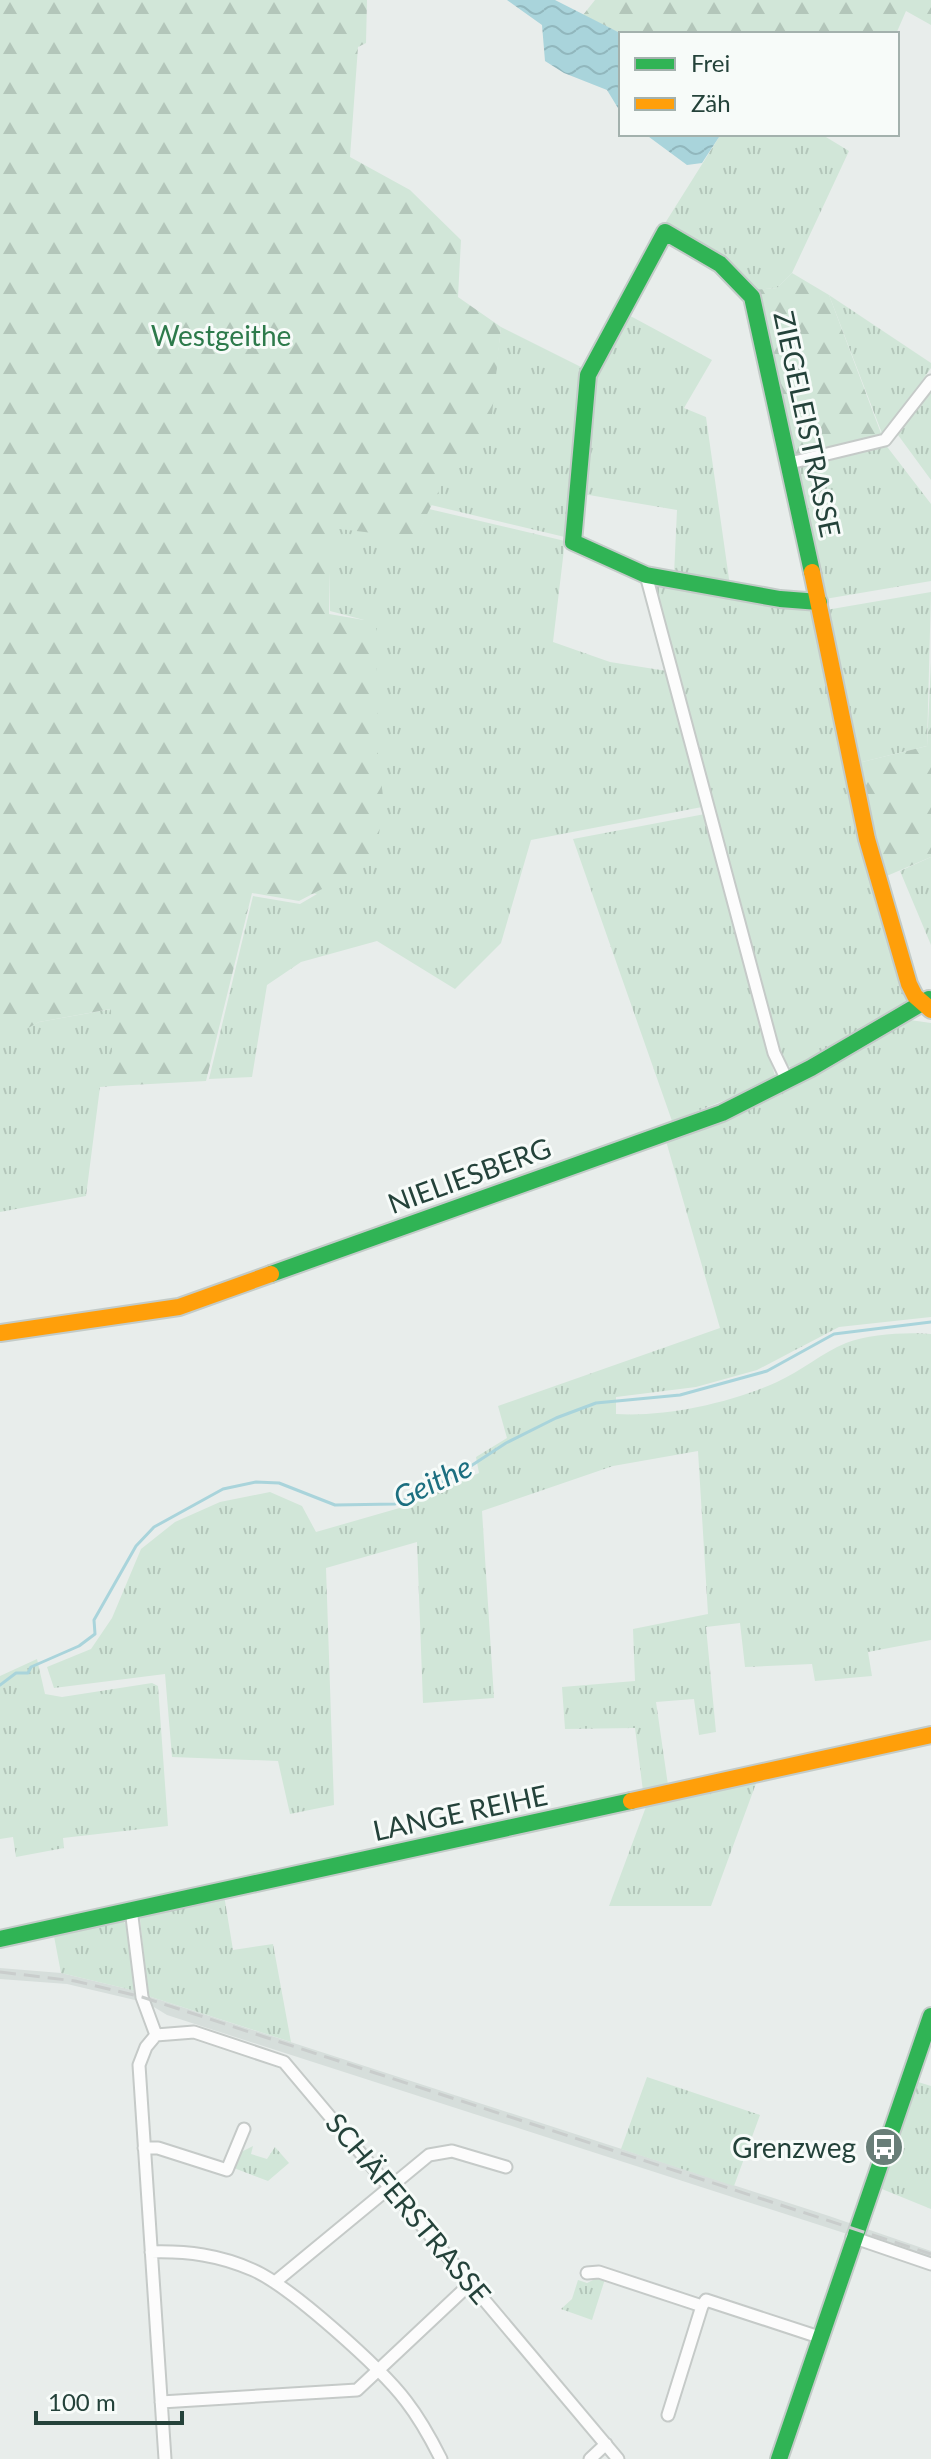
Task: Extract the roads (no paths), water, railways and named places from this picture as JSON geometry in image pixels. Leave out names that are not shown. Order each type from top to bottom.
[{"type":"street","name":"ZIEGELEISTRASSE","points":[[819,602],[792,601],[646,575],[573,542],[588,375],[665,232],[729,270],[753,294],[790,463],[819,602],[879,890],[909,984],[928,1004]]},
{"type":"street","points":[[790,463],[885,440],[931,381]]},
{"type":"street","points":[[646,575],[774,1053],[787,1080]]},
{"type":"street","name":"NIELIESBERG","points":[[0,1333],[179,1307],[722,1113],[928,1004]]},
{"type":"street","name":"LANGE REIHE","points":[[0,1939],[931,1735]]},
{"type":"street","points":[[131,1909],[142,1997],[156,2035],[146,2047],[139,2065],[165,2459]]},
{"type":"street","points":[[779,2459],[852,2237],[931,2016]]},
{"type":"street","name":"SCHÄFERSTRASSE","points":[[156,2035],[194,2032],[284,2062],[618,2459]]},
{"type":"street","points":[[144,2148],[158,2148],[227,2170],[244,2129]]},
{"type":"street","points":[[275,2282],[435,2151],[452,2151],[506,2167]]},
{"type":"street","points":[[852,2237],[931,2264]]},
{"type":"street","points":[[151,2252],[195,2252],[254,2270],[275,2282],[377,2370],[406,2400],[441,2459]]},
{"type":"street","points":[[587,2273],[599,2272],[702,2306]]},
{"type":"street","points":[[161,2402],[357,2390],[472,2282]]},
{"type":"street","points":[[668,2415],[706,2300],[819,2337]]},
{"type":"street","points":[[590,2459],[606,2444]]},
{"type":"water","points":[[507,0],[555,0],[619,32],[619,110],[607,90],[564,73],[545,61],[542,25]]},
{"type":"water","points":[[648,136],[720,136],[702,163],[687,165]]},
{"type":"waterway","name":"Geithe","points":[[0,1685],[16,1673],[28,1673],[31,1667],[79,1646],[95,1634],[94,1620],[136,1546],[154,1527],[223,1489],[256,1482],[279,1483],[335,1505],[395,1504],[457,1475],[506,1443],[556,1418],[596,1403],[680,1395],[767,1371],[834,1334],[931,1322]]},
{"type":"railway","points":[[0,1972],[75,1981],[142,1997],[931,2254]]},
{"type":"place","name":"Grenzweg","points":[[884,2147]]},
{"type":"park label","name":"Westgeithe","points":[[221,335]]}]
